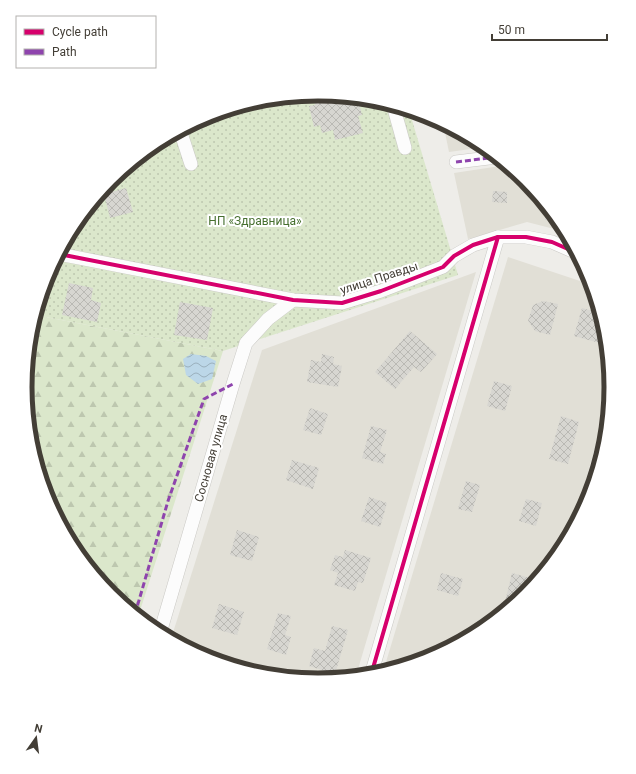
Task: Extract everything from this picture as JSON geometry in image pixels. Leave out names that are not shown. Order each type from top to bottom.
[{"type":"street","points":[[395,112],[405,148]]},
{"type":"street","points":[[182,135],[192,164]]},
{"type":"street","points":[[456,162],[489,158]]},
{"type":"street","points":[[373,668],[498,237]]},
{"type":"street","name":"улица Правды","points":[[64,255],[293,300],[342,303],[381,291],[443,267],[454,256],[474,245],[498,237],[526,237],[552,242],[569,249]]},
{"type":"street","name":"Сосновая улица","points":[[162,627],[246,344],[268,319],[293,300]]},
{"type":"shaded area","points":[[445,130],[476,148],[449,152]]},
{"type":"shaded area","points":[[500,166],[533,198],[557,230],[527,222],[468,239],[454,173]]},
{"type":"shaded area","points":[[508,257],[584,282],[589,295],[599,331],[602,350],[604,387],[602,423],[580,500],[575,513],[556,546],[545,561],[533,576],[507,602],[477,625],[444,644],[410,658],[385,665]]},
{"type":"shaded area","points":[[476,272],[358,671],[318,673],[281,671],[262,668],[226,658],[192,644],[173,634],[262,350]]},
{"type":"green space","name":"НП «Здравница»","points":[[318,101],[355,103],[374,106],[411,116],[458,275],[223,351],[41,316],[47,295],[61,261],[80,228],[103,198],[129,172],[159,149],[175,139],[192,130],[226,116],[262,106],[281,103]]},
{"type":"green space","points":[[41,316],[223,351],[140,611],[103,576],[80,546],[61,513],[47,479],[37,443],[34,424],[32,387],[34,350]]},
{"type":"water","points":[[191,354],[206,356],[216,361],[212,379],[198,384],[186,375],[183,359]]},
{"type":"building","points":[[314,101],[318,101],[359,104],[362,115],[358,116],[363,133],[335,140],[333,130],[322,133],[320,125],[314,127],[309,106],[315,105]]},
{"type":"building","points":[[126,188],[133,212],[110,218],[105,196],[108,193]]},
{"type":"building","points":[[493,191],[507,192],[507,203],[492,202]]},
{"type":"building","points":[[546,214],[550,220],[545,220]]},
{"type":"building","points":[[69,283],[93,288],[91,300],[101,303],[97,322],[62,315]]},
{"type":"building","points":[[543,301],[558,304],[550,335],[535,331],[528,321],[533,305]]},
{"type":"building","points":[[180,302],[213,308],[207,340],[174,335]]},
{"type":"building","points":[[582,308],[593,311],[601,343],[574,336]]},
{"type":"building","points":[[410,331],[437,354],[421,372],[414,367],[395,389],[375,372]]},
{"type":"building","points":[[322,354],[334,357],[333,364],[342,366],[338,387],[307,382],[311,360],[321,362]]},
{"type":"building","points":[[494,381],[512,386],[505,411],[487,406]]},
{"type":"building","points":[[310,408],[328,414],[321,435],[303,430]]},
{"type":"building","points":[[561,416],[579,422],[568,464],[549,459]]},
{"type":"building","points":[[371,426],[387,430],[380,452],[386,454],[383,464],[362,458]]},
{"type":"building","points":[[292,460],[319,468],[313,489],[286,480]]},
{"type":"building","points":[[466,481],[480,485],[472,512],[458,509]]},
{"type":"building","points":[[369,497],[387,503],[380,527],[361,521]]},
{"type":"building","points":[[526,499],[542,503],[536,526],[519,521]]},
{"type":"building","points":[[237,530],[259,537],[252,561],[230,555]]},
{"type":"building","points":[[345,550],[371,558],[363,583],[358,582],[355,591],[334,585],[338,573],[330,570],[335,555],[343,557]]},
{"type":"building","points":[[441,573],[463,579],[458,596],[437,590]]},
{"type":"building","points":[[512,573],[531,578],[507,602],[504,604]]},
{"type":"building","points":[[219,604],[244,612],[237,635],[212,628]]},
{"type":"building","points":[[278,613],[291,616],[285,635],[291,637],[286,655],[267,649]]},
{"type":"building","points":[[332,626],[348,630],[336,672],[330,672],[309,666],[314,648],[325,651]]},
{"type":"marked path","points":[[456,162],[489,158]]},
{"type":"marked path","points":[[137,608],[168,501],[204,399],[233,384]]},
{"type":"cycle path","points":[[64,255],[293,300],[342,303],[381,291],[443,267],[454,256],[473,245],[498,237],[526,237],[552,242],[569,249]]},
{"type":"cycle path","points":[[373,668],[498,237]]}]
